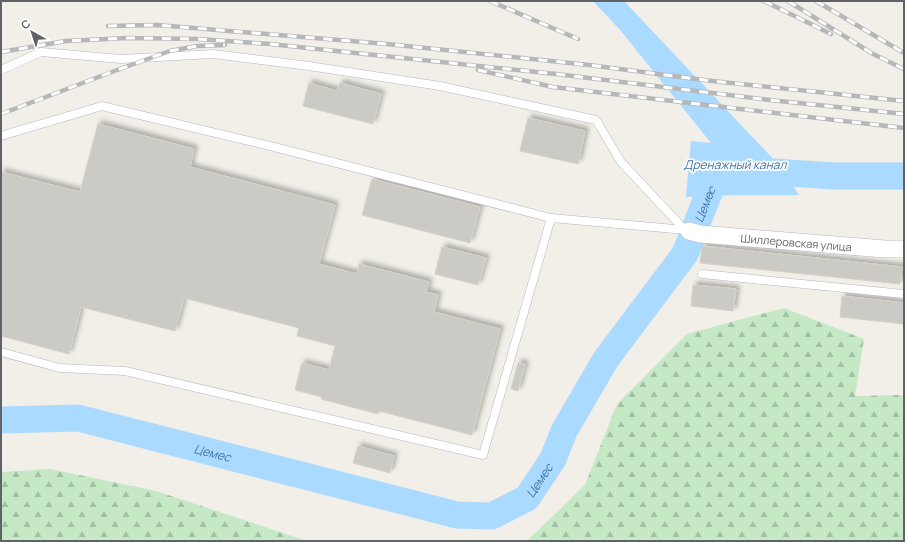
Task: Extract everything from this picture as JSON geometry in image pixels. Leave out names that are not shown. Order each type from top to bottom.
[{"type":"street","name":"Шиллеровская улица","points":[[691,231],[885,249],[904,249]]},
{"type":"lane","points":[[1,70],[41,52],[121,59],[213,54],[310,66],[440,86],[596,120],[621,162],[691,231]]},
{"type":"lane","points":[[1,136],[102,106],[274,147],[551,218],[691,231]]},
{"type":"lane","points":[[1,352],[60,368],[124,371],[483,455],[551,218]]},
{"type":"lane","points":[[702,274],[904,294]]},
{"type":"green space","points":[[784,308],[864,339],[855,396],[904,395],[904,541],[527,541],[585,485],[617,404],[687,334]]},
{"type":"green space","points":[[50,469],[156,491],[307,541],[1,541],[1,472]]},
{"type":"water","name":"Дренажный канал","points":[[593,1],[624,1],[777,163],[799,195],[686,197],[691,141],[711,143],[621,31]]},
{"type":"building","points":[[309,83],[337,91],[340,83],[381,94],[373,124],[303,106]]},
{"type":"building","points":[[528,118],[585,131],[578,164],[520,151]]},
{"type":"building","points":[[98,124],[194,149],[190,167],[335,205],[319,264],[357,274],[359,264],[429,282],[426,292],[438,295],[434,312],[500,329],[472,435],[379,411],[378,414],[321,399],[322,397],[295,390],[302,363],[329,370],[335,346],[297,336],[299,328],[184,298],[175,331],[81,307],[69,354],[1,336],[1,172],[80,192]]},
{"type":"building","points":[[372,179],[480,207],[470,243],[362,215]]},
{"type":"building","points":[[702,246],[902,267],[900,284],[700,263]]},
{"type":"building","points":[[442,247],[486,258],[478,285],[435,274]]},
{"type":"building","points":[[693,285],[736,289],[733,311],[691,306]]},
{"type":"building","points":[[842,296],[904,303],[904,324],[840,317]]},
{"type":"building","points":[[518,363],[525,364],[518,391],[511,389]]},
{"type":"building","points":[[358,446],[394,456],[390,473],[353,463]]},
{"type":"waterway","name":"Цемес","points":[[1,420],[78,418],[457,515],[492,516],[527,498],[553,459],[564,431],[606,359],[685,254],[710,190],[718,181],[743,170],[835,176],[904,176]]},
{"type":"railway","points":[[490,1],[578,39]]},
{"type":"railway","points":[[764,1],[831,34]]},
{"type":"railway","points":[[788,1],[873,54],[904,69]]},
{"type":"railway","points":[[816,1],[904,53]]},
{"type":"railway","points":[[108,26],[157,25],[387,44],[589,65],[712,81],[904,101]]},
{"type":"railway","points":[[1,52],[66,41],[127,38],[197,39],[270,44],[556,74],[770,100],[904,114]]},
{"type":"railway","points":[[1,114],[170,51],[197,46],[225,45]]},
{"type":"railway","points":[[478,70],[553,87],[904,128]]}]
